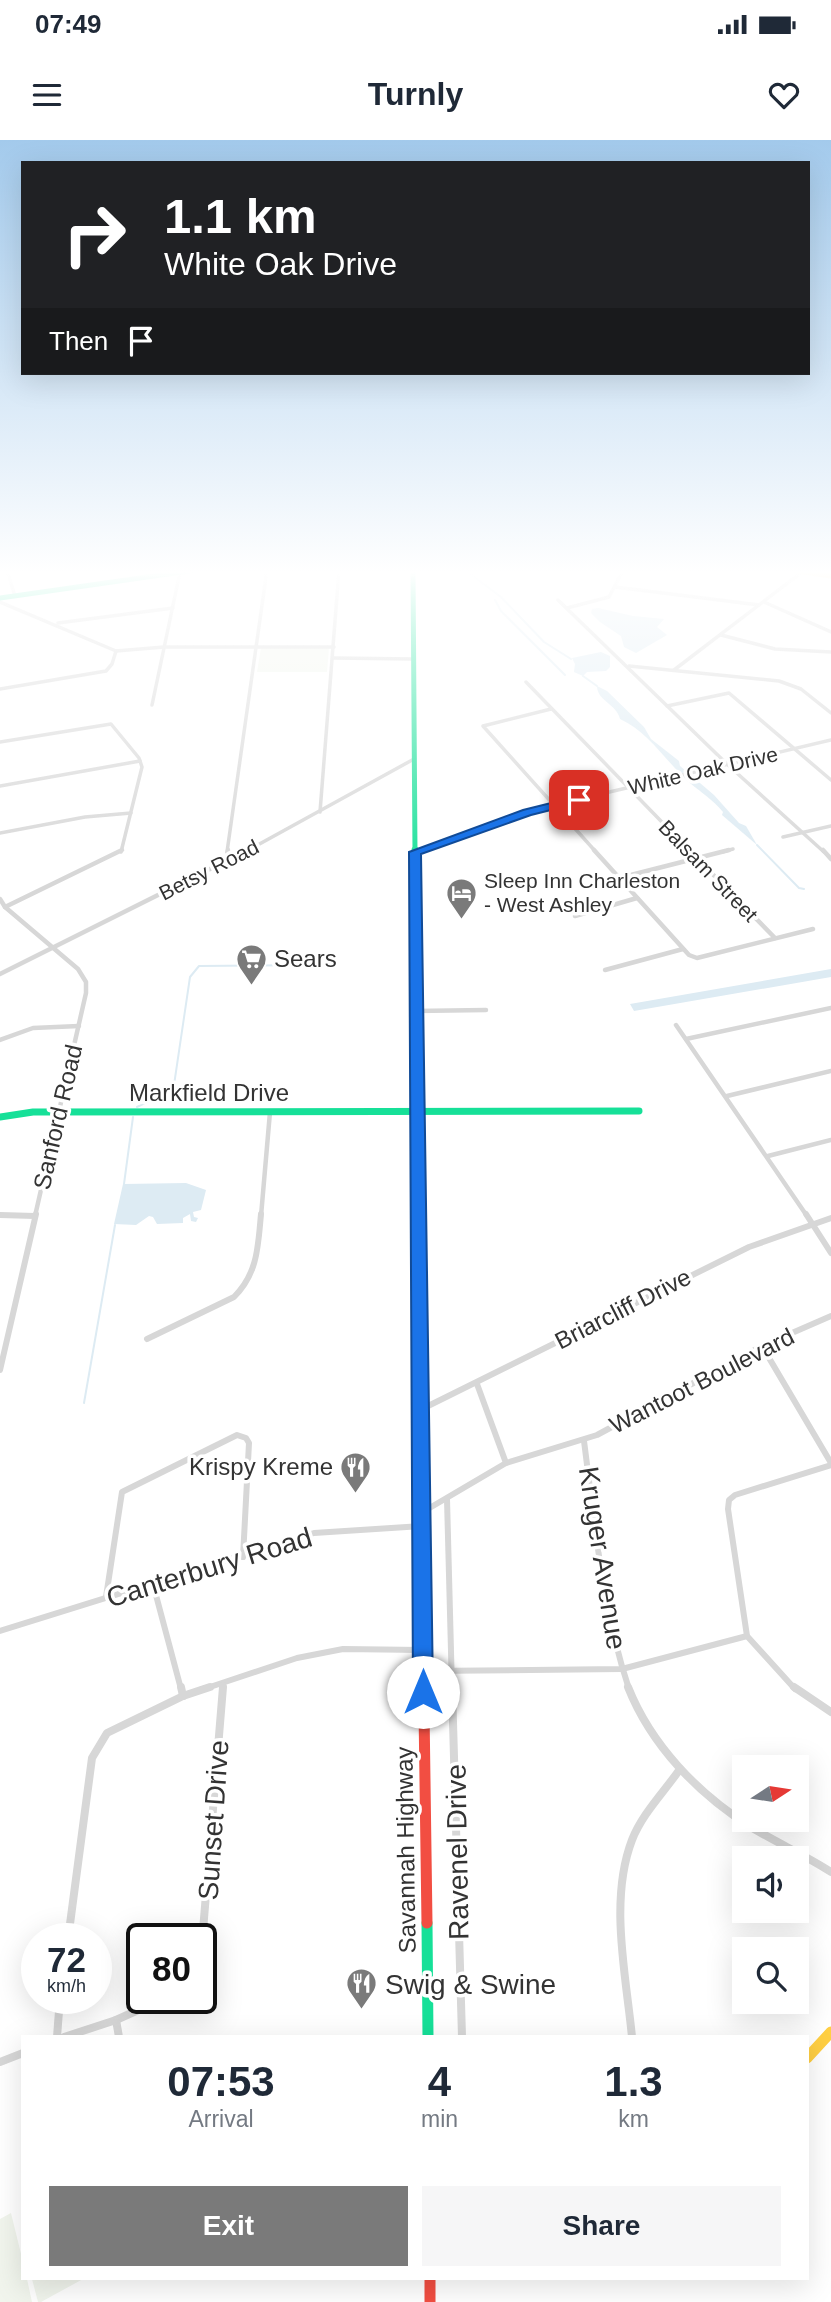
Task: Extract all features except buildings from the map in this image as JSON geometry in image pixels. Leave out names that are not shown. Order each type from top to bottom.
[{"type":"main road","name":"Savannah Highway","points":[[414,671],[415,1011],[428,2035]]},
{"type":"main road","name":"Markfield Drive","points":[[0,1117],[60,1111],[639,1111]]},
{"type":"main road","points":[[809,2056],[831,2032]]},
{"type":"main road","points":[[430,2280],[430,2302]]},
{"type":"street","points":[[0,689],[106,671]]},
{"type":"street","points":[[152,705],[159,671]]},
{"type":"street","points":[[226,862],[253,671]]},
{"type":"street","points":[[320,812],[332,671]]},
{"type":"street","points":[[633,671],[727,765],[831,859]]},
{"type":"street","points":[[682,671],[789,683],[831,713]]},
{"type":"street","name":"Balsam Street","points":[[526,682],[775,939]]},
{"type":"street","points":[[667,706],[729,693],[831,780]]},
{"type":"street","points":[[551,709],[483,726],[683,949],[697,958],[813,929]]},
{"type":"street","points":[[0,742],[111,724],[142,767],[121,852],[5,906]]},
{"type":"street","name":"White Oak Drive","points":[[415,852],[554,805],[831,740]]},
{"type":"street","name":"Betsy Road","points":[[0,974],[226,862],[414,759]]},
{"type":"street","points":[[0,786],[140,761]]},
{"type":"street","points":[[0,833],[85,817],[131,813]]},
{"type":"street","points":[[783,837],[831,825]]},
{"type":"street","points":[[620,878],[733,849]]},
{"type":"street","points":[[575,916],[638,898]]},
{"type":"street","name":"Sanford Road","points":[[0,899],[78,969],[86,982],[79,1026],[0,1370]]},
{"type":"street","points":[[605,970],[683,949]]},
{"type":"street","points":[[686,1039],[831,1008]]},
{"type":"street","points":[[415,1011],[486,1010]]},
{"type":"street","points":[[676,1025],[768,1156],[831,1253]]},
{"type":"street","points":[[0,1040],[33,1028],[79,1026]]},
{"type":"street","points":[[727,1096],[831,1071]]},
{"type":"street","points":[[147,1339],[234,1297],[251,1275],[257,1262],[271,1112]]},
{"type":"street","points":[[768,1156],[831,1140]]},
{"type":"street","points":[[0,1215],[36,1216]]},
{"type":"street","name":"Briarcliff Drive","points":[[420,1410],[725,1259],[831,1218]]},
{"type":"street","name":"Wantoot Boulevard","points":[[421,1513],[506,1463],[584,1441],[762,1346],[831,1317]]},
{"type":"street","points":[[762,1346],[831,1464],[735,1495],[729,1500],[728,1509],[747,1636],[799,1693],[831,1712]]},
{"type":"street","points":[[477,1384],[506,1463]]},
{"type":"street","points":[[106,1597],[122,1492],[237,1435],[246,1438],[249,1443],[243,1557]]},
{"type":"street","name":"Kruger Avenue","points":[[584,1441],[607,1611],[622,1669],[642,1719],[681,1769],[733,1815],[831,1872]]},
{"type":"street","name":"Ravenel Drive","points":[[447,1499],[462,2035]]},
{"type":"street","name":"Canterbury Road","points":[[0,1631],[314,1533],[422,1526]]},
{"type":"street","points":[[153,1584],[183,1696]]},
{"type":"street","points":[[423,1671],[622,1669],[747,1636]]},
{"type":"street","points":[[70,1923],[92,1758],[107,1733],[183,1696],[321,1652],[343,1649],[423,1650]]},
{"type":"street","name":"Sunset Drive","points":[[204,1923],[223,1685]]},
{"type":"street","points":[[632,2035],[622,1898],[623,1868],[632,1838],[681,1769]]},
{"type":"street","points":[[57,2035],[59,2014]]},
{"type":"street","points":[[70,2035],[129,2014]]},
{"type":"street","points":[[116,2020],[120,2035]]},
{"type":"street","points":[[0,2062],[21,2054]]},
{"type":"shaded area","points":[[257,671],[327,671],[327,672]]},
{"type":"shaded area","points":[[606,671],[587,672],[583,676],[574,672]]},
{"type":"shaded area","points":[[597,686],[607,691],[644,727],[651,739],[679,761],[680,766],[714,795],[739,823],[746,826],[757,845],[681,775],[649,739],[620,719],[600,695]]},
{"type":"shaded area","points":[[831,969],[831,977],[634,1011],[630,1004]]},
{"type":"shaded area","points":[[186,1183],[206,1190],[201,1210],[193,1212],[194,1217],[198,1218],[196,1222],[191,1221],[190,1214],[183,1218],[183,1223],[157,1224],[153,1217],[149,1216],[136,1225],[114,1224],[123,1184]]},
{"type":"shaded area","points":[[11,2213],[21,2254],[21,2280],[27,2280],[32,2302],[0,2302],[0,2219]]},
{"type":"shaded area","points":[[32,2280],[81,2280],[41,2302],[38,2302]]},
{"type":"waterway","points":[[561,671],[565,675]]},
{"type":"waterway","points":[[583,676],[597,686]]},
{"type":"waterway","points":[[757,845],[799,888],[804,889]]},
{"type":"waterway","points":[[137,1107],[169,1091],[174,1085],[190,977],[199,966],[337,965]]},
{"type":"waterway","points":[[124,1184],[133,1117]]},
{"type":"waterway","points":[[84,1403],[115,1225]]},
{"type":"traffic: fast","points":[[414,671],[416,1101]]},
{"type":"traffic: fast","points":[[0,1117],[33,1112],[639,1111]]},
{"type":"traffic: fast","points":[[418,1267],[424,1710]]},
{"type":"traffic: fast","points":[[427,1923],[428,2035]]},
{"type":"traffic: slow","points":[[809,2056],[831,2032]]},
{"type":"traffic: jam","points":[[416,1101],[418,1267]]},
{"type":"traffic: jam","points":[[424,1710],[427,1923]]},
{"type":"traffic: jam","points":[[430,2280],[430,2302]]},
{"type":"place","name":"Sleep Inn Charleston - West Ashley","points":[[461,920]]},
{"type":"place","name":"Sears","points":[[251,986]]},
{"type":"place","name":"Krispy Kreme","points":[[356,1494]]},
{"type":"place","name":"Swig & Swine","points":[[362,2011]]},
{"type":"route","points":[[423,1692],[415,852],[527,813],[579,800]]}]
